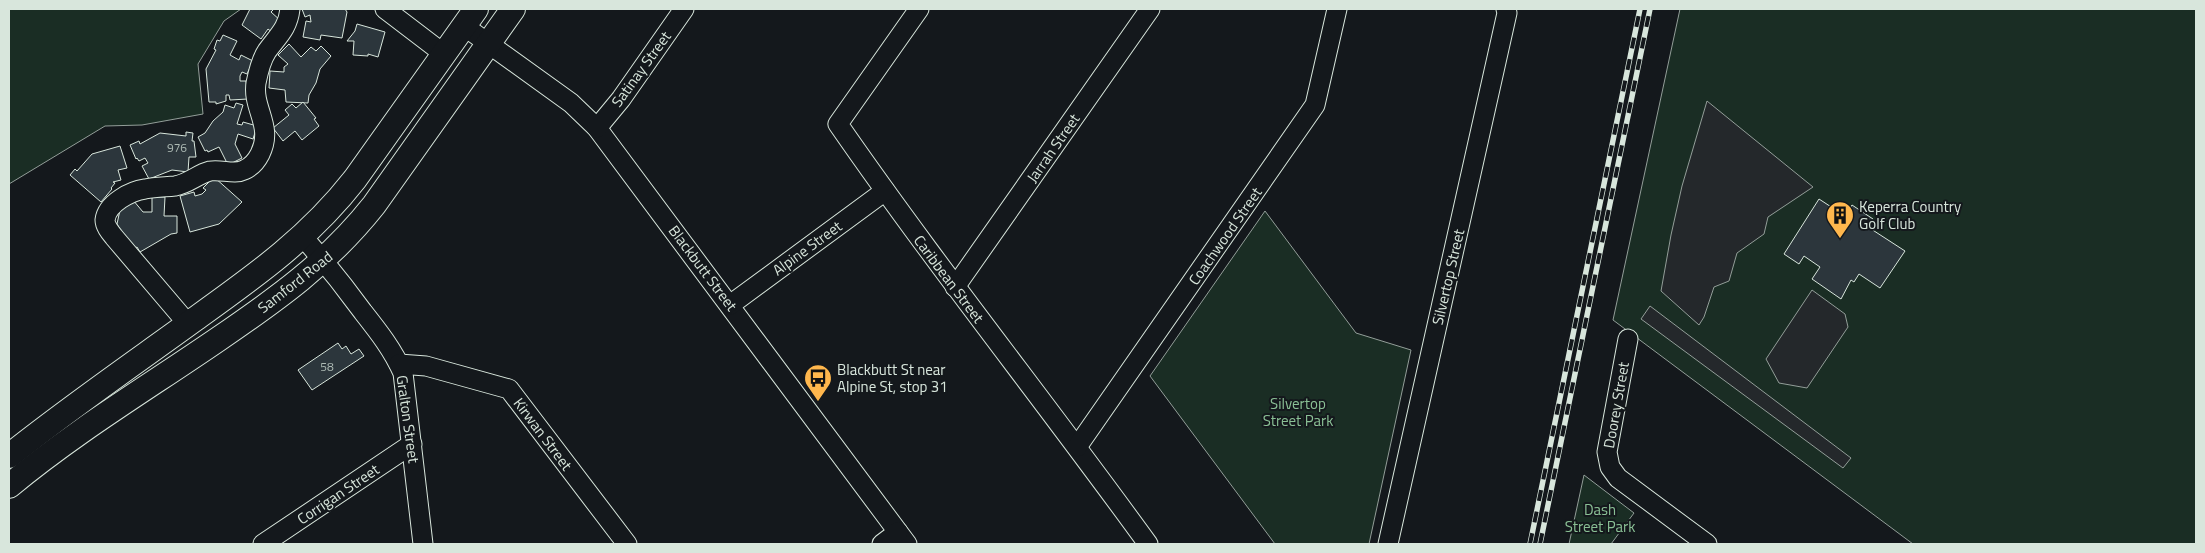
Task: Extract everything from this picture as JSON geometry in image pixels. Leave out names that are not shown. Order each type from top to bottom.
[{"type":"main road","name":"Samford Road","points":[[9,486],[59,447],[273,301],[324,260],[358,226],[374,205],[513,9]]},
{"type":"main road","name":"Samford Road","points":[[9,456],[264,269],[303,237],[339,200],[470,18]]},
{"type":"street","points":[[188,324],[114,237],[106,226],[105,219],[119,200],[135,191],[176,186],[209,172],[236,172],[245,170],[253,164],[264,146],[265,136],[265,126],[258,104],[256,85],[266,52],[286,27],[290,9]]},
{"type":"street","points":[[384,9],[444,54]]},
{"type":"street","name":"Satinay Street","points":[[598,128],[621,99],[684,9]]},
{"type":"street","name":"Caribbean Street","points":[[918,9],[838,124],[884,191],[1148,544]]},
{"type":"street","name":"Jarrah Street","points":[[955,287],[1150,9]]},
{"type":"street","name":"Coachwood Street","points":[[1077,447],[1315,105],[1337,9]]},
{"type":"street","name":"Silvertop Street","points":[[1388,544],[1503,30],[1506,9]]},
{"type":"street","name":"Blackbutt Street","points":[[470,18],[489,44],[571,103],[598,128],[903,538]]},
{"type":"street","name":"Alpine Street","points":[[730,305],[884,191]]},
{"type":"street","name":"Gralton Street","points":[[303,237],[324,260],[380,334],[399,364],[405,381],[423,544]]},
{"type":"street","name":"Doorey Street","points":[[1628,339],[1607,452],[1610,467],[1618,478],[1707,544]]},
{"type":"street","name":"Kirwan Street","points":[[399,364],[426,366],[509,389],[627,544]]},
{"type":"street","name":"Corrigan Street","points":[[263,544],[412,444]]},
{"type":"street","points":[[882,544],[903,538]]},
{"type":"green space","points":[[9,9],[241,9],[224,21],[198,64],[203,114],[142,125],[105,126],[9,184]]},
{"type":"green space","points":[[1680,9],[2196,9],[2196,544],[1913,544],[1613,320]]},
{"type":"green space","name":"Silvertop Street Park","points":[[1265,211],[1356,333],[1411,350],[1369,544],[1275,544],[1150,376]]},
{"type":"green space","name":"Dash Street Park","points":[[1584,475],[1634,513],[1611,544],[1569,544]]},
{"type":"shaded area","points":[[1707,101],[1813,187],[1768,217],[1764,234],[1737,253],[1729,281],[1714,287],[1704,317],[1699,325],[1661,291],[1682,186]]},
{"type":"shaded area","points":[[1812,290],[1845,314],[1848,327],[1807,388],[1779,383],[1766,359]]},
{"type":"shaded area","points":[[1650,306],[1851,458],[1843,468],[1641,319]]},
{"type":"building","points":[[250,9],[274,9],[271,12],[281,21],[273,33],[268,29],[261,39],[242,25]]},
{"type":"building","points":[[302,9],[345,9],[347,12],[342,38],[321,35],[320,40],[303,37],[306,21],[311,22],[310,15],[305,17]]},
{"type":"building","points":[[357,24],[385,32],[378,57],[368,54],[368,56],[353,55],[354,41],[347,41],[355,31]]},
{"type":"building","points":[[223,35],[237,41],[230,55],[239,60],[241,55],[253,61],[247,74],[242,72],[240,76],[240,81],[246,81],[248,99],[230,100],[229,95],[226,95],[226,101],[216,104],[216,102],[209,102],[206,69],[216,50],[214,49],[217,40],[220,41]]},
{"type":"building","points":[[289,44],[301,57],[311,47],[316,51],[321,46],[331,56],[320,69],[316,83],[309,95],[308,103],[286,102],[285,90],[269,88],[270,71],[284,72],[284,67],[288,64],[278,55]]},
{"type":"building","points":[[303,102],[316,118],[314,119],[319,126],[302,140],[295,131],[283,141],[273,128],[289,115],[285,110],[292,104],[296,108]]},
{"type":"building","points":[[236,103],[243,105],[237,124],[242,125],[243,122],[257,126],[253,139],[238,134],[235,144],[242,158],[228,165],[219,147],[208,152],[207,150],[205,151],[198,137],[205,133],[213,121],[223,112],[225,105],[234,108]]},
{"type":"building","points":[[186,132],[193,133],[192,141],[194,141],[196,157],[189,157],[188,172],[172,170],[149,179],[142,166],[148,163],[145,158],[139,161],[136,159],[130,145],[139,141],[140,144],[160,133],[186,136]]},
{"type":"building","points":[[120,146],[127,168],[118,170],[121,180],[113,182],[115,183],[112,189],[101,202],[70,175],[75,169],[77,171],[92,154]]},
{"type":"building","points":[[214,177],[242,202],[219,224],[190,232],[180,196],[194,192],[195,196],[202,194],[206,190],[203,188]]},
{"type":"building","points":[[152,197],[165,197],[164,216],[177,216],[177,233],[171,234],[140,252],[137,247],[132,250],[117,224],[120,210],[133,200],[143,212],[152,212]]},
{"type":"building","name":"Keperra Country Golf Club","points":[[1819,199],[1845,216],[1852,205],[1873,219],[1868,227],[1905,251],[1880,288],[1859,274],[1854,282],[1851,280],[1841,299],[1812,279],[1820,267],[1804,256],[1799,264],[1784,254]]},
{"type":"building","points":[[338,343],[342,349],[346,346],[351,354],[359,349],[364,356],[312,390],[298,370]]},
{"type":"railway","points":[[1530,544],[1640,9]]},
{"type":"railway","points":[[1540,544],[1650,9]]},
{"type":"place","name":"Keperra Country Golf Club","points":[[1840,239]]},
{"type":"place","name":"Blackbutt St near Alpine St, stop 31","points":[[818,402]]}]
